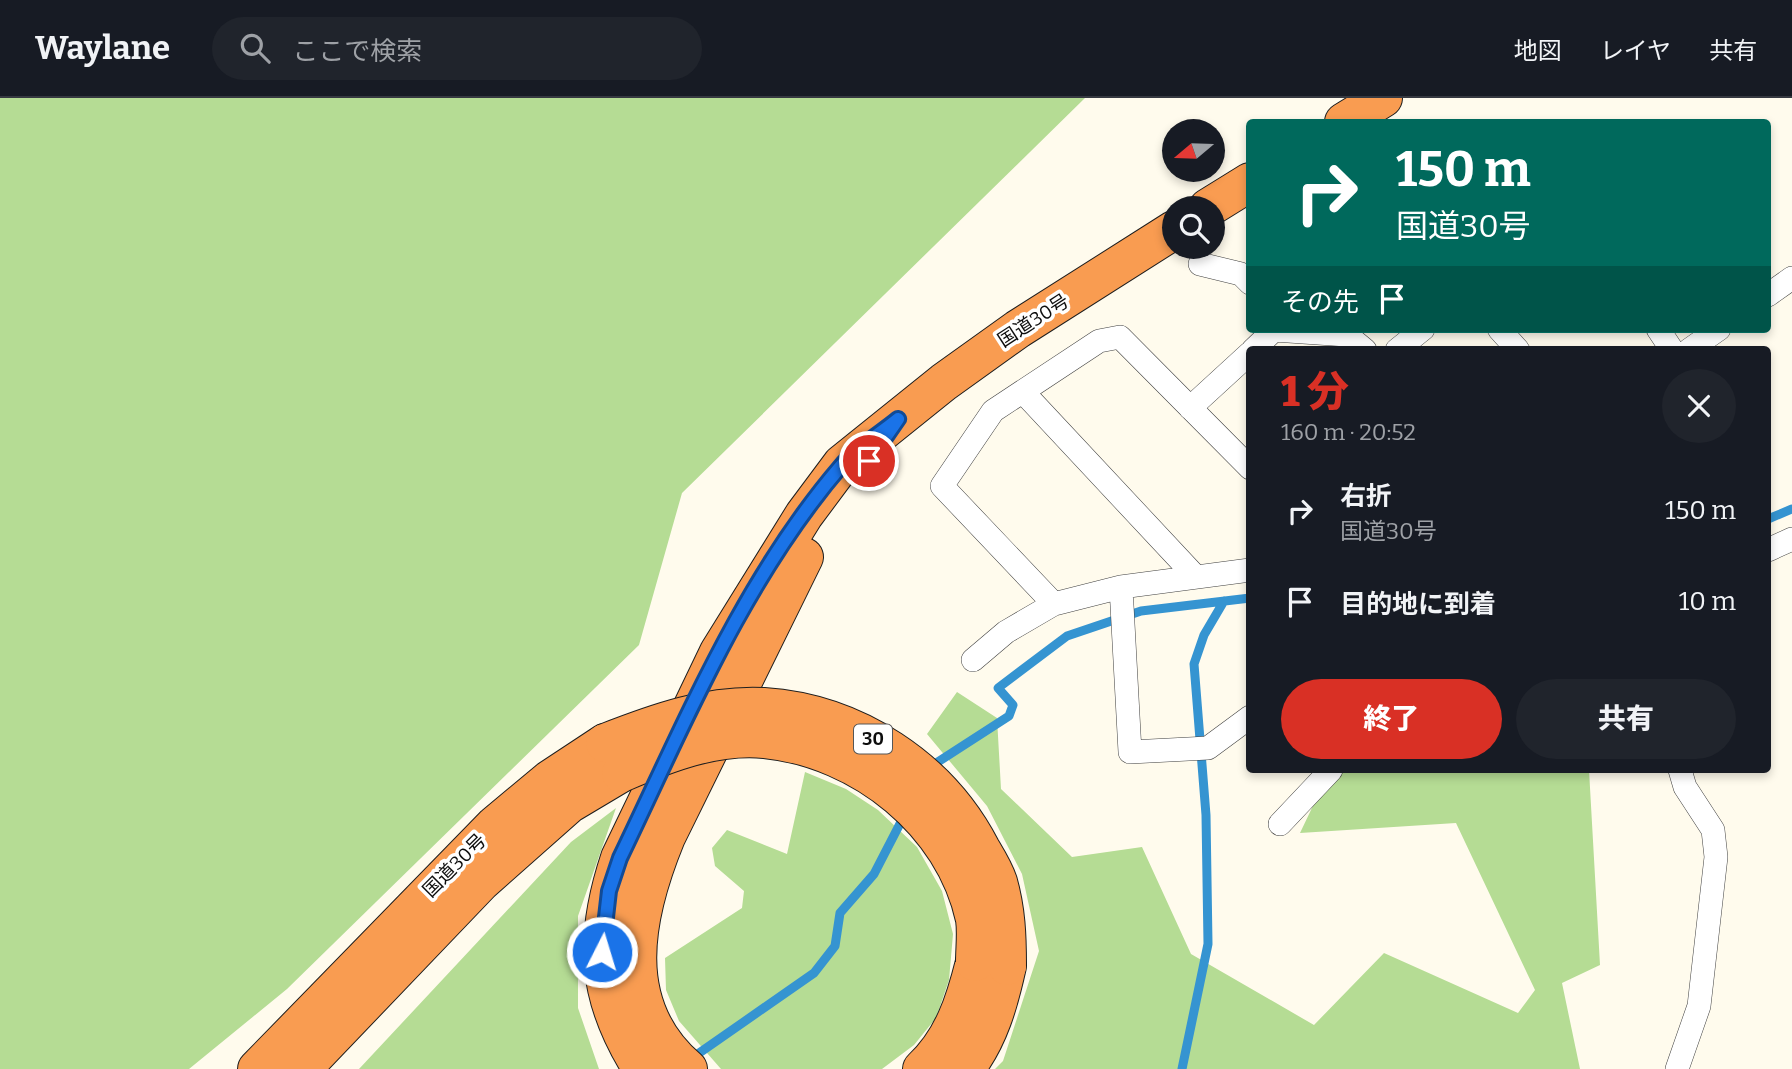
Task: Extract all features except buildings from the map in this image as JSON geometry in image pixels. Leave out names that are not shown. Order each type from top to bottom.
[{"type":"highway","points":[[1349,119],[1383,98]]},
{"type":"highway","points":[[1225,197],[1246,184]]},
{"type":"highway","name":"国道30号","points":[[642,1069],[625,1041],[625,997],[635,952],[639,916],[649,878],[666,837],[789,582],[831,515],[898,419],[1018,329],[1162,238]]},
{"type":"highway","name":"国道30号","points":[[257,1069],[495,825],[549,780],[613,758],[662,756],[714,741],[764,739],[811,748],[853,765],[888,787],[918,813],[940,843],[962,885],[991,964],[998,1006],[984,1039],[965,1069]]},
{"type":"highway","name":"国道30号","points":[[302,1069],[481,882],[569,804],[613,758]]},
{"type":"highway","name":"国道30号","points":[[922,1069],[950,1036],[967,997],[991,964]]},
{"type":"highway","name":"国道30号","points":[[625,997],[650,1018],[674,1058],[688,1069]]},
{"type":"street","points":[[1200,264],[1241,275],[1246,280]]},
{"type":"street","points":[[1771,293],[1792,278]]},
{"type":"street","points":[[1256,346],[1271,333]]},
{"type":"street","points":[[1326,333],[1347,335],[1360,346]]},
{"type":"street","points":[[1402,346],[1418,333]]},
{"type":"street","points":[[1503,333],[1514,346]]},
{"type":"street","points":[[1695,346],[1713,333]]},
{"type":"street","points":[[1054,604],[942,486],[993,411],[1099,341],[1120,337],[1246,464]]},
{"type":"street","points":[[1190,408],[1246,356]]},
{"type":"street","points":[[1023,392],[1196,577]]},
{"type":"street","points":[[1771,549],[1792,540]]},
{"type":"street","points":[[973,660],[1006,632],[1054,604],[1122,596],[1196,577],[1246,571]]},
{"type":"street","points":[[1122,596],[1130,752],[1202,749],[1246,720]]},
{"type":"street","points":[[1280,824],[1328,773]]},
{"type":"street","points":[[1676,1069],[1699,1006],[1716,857],[1713,830],[1685,788],[1681,773]]},
{"type":"green space","points":[[0,98],[1085,98],[682,493],[639,645],[287,989],[189,1069],[0,1069]]},
{"type":"green space","points":[[957,692],[997,718],[1001,789],[1072,857],[1142,847],[1191,954],[1314,1025],[1384,953],[1518,1013],[1535,990],[1456,823],[1300,833],[1321,789],[1340,773],[1589,773],[1600,965],[1562,983],[1580,1069],[995,1069],[1003,1061],[1039,951],[1022,874],[987,806],[927,734]]},
{"type":"green space","points":[[805,772],[846,789],[878,810],[917,847],[942,891],[953,934],[949,980],[936,1018],[914,1045],[882,1069],[721,1069],[679,1021],[666,990],[665,958],[742,908],[744,891],[715,866],[712,848],[727,830],[787,854]]},
{"type":"green space","points":[[616,808],[578,916],[578,1008],[599,1069],[359,1069],[571,842]]},
{"type":"waterway","points":[[1771,518],[1792,509]]},
{"type":"waterway","points":[[930,767],[1009,716],[1013,705],[998,688],[1067,636],[1141,611],[1246,598]]},
{"type":"waterway","points":[[1182,1069],[1208,944],[1206,815],[1194,664],[1204,635],[1224,601]]},
{"type":"waterway","points":[[692,1058],[814,973],[835,946],[840,913],[874,874],[905,814]]},
{"type":"route","points":[[602,952],[609,891],[620,858],[719,652],[776,557],[842,464],[898,419],[869,461]]}]
